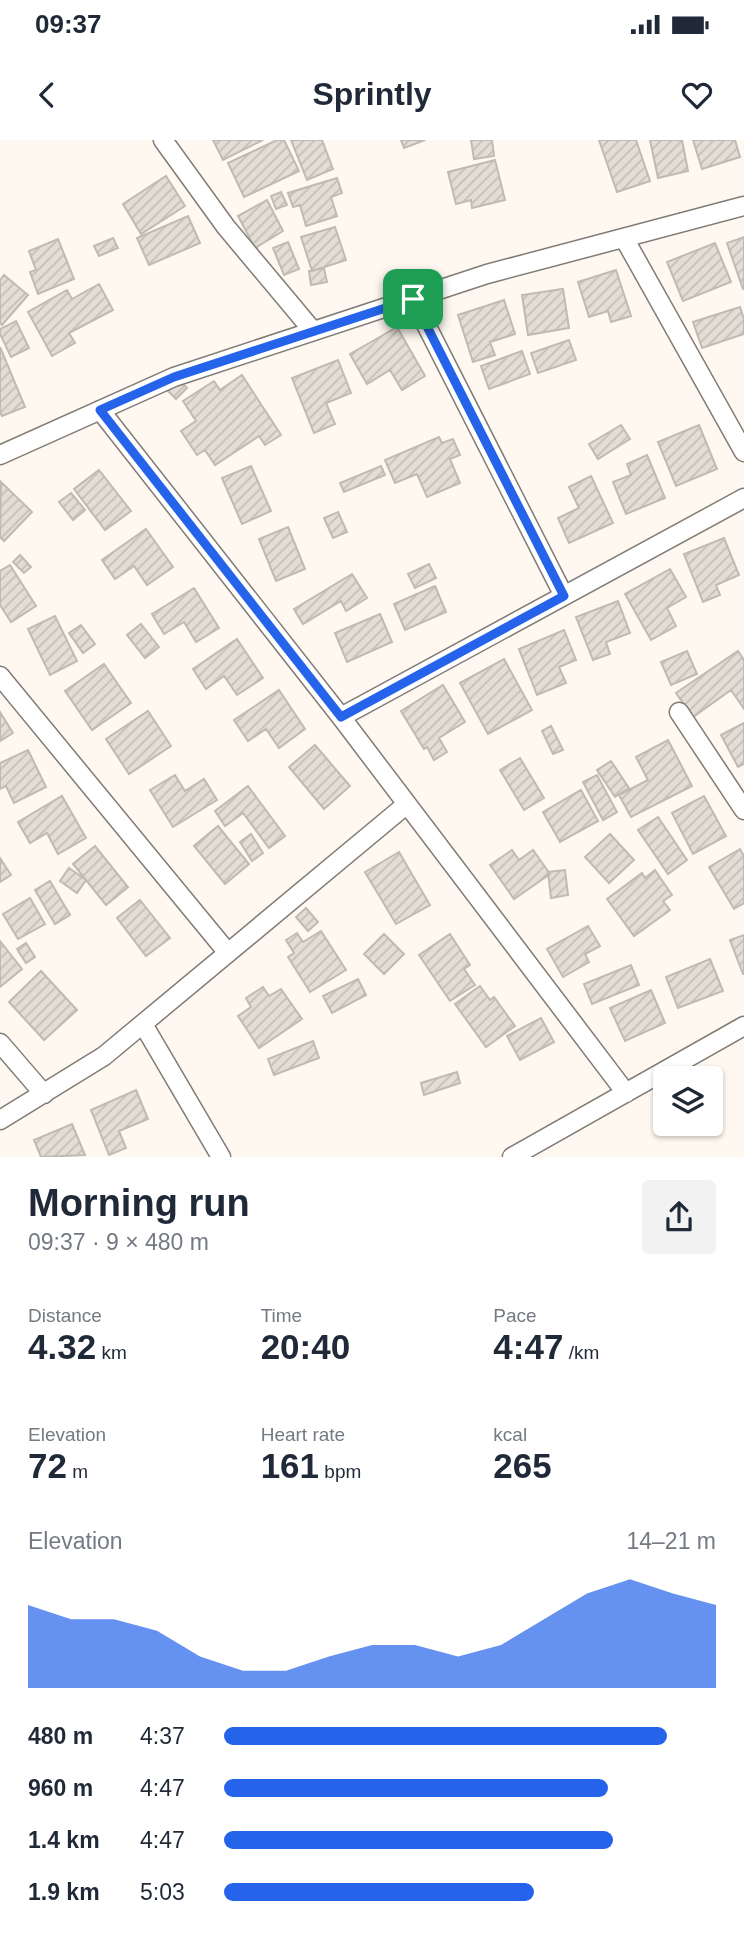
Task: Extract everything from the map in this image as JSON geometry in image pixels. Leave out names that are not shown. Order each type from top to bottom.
[{"type":"street","points":[[163,140],[226,227],[313,331]]},
{"type":"street","points":[[0,455],[174,377],[488,274],[744,206]]},
{"type":"street","points":[[624,238],[744,452]]},
{"type":"street","points":[[413,299],[564,596]]},
{"type":"street","points":[[100,410],[341,717],[626,1093]]},
{"type":"street","points":[[341,717],[744,498]]},
{"type":"street","points":[[0,676],[228,953]]},
{"type":"street","points":[[679,712],[744,810]]},
{"type":"street","points":[[0,1120],[104,1056],[407,804]]},
{"type":"street","points":[[143,1024],[221,1157]]},
{"type":"street","points":[[512,1157],[744,1026]]},
{"type":"street","points":[[0,1043],[44,1094]]},
{"type":"building","points":[[213,140],[263,140],[223,160]]},
{"type":"building","points":[[277,140],[284,140],[299,171],[244,197],[228,163]]},
{"type":"building","points":[[291,140],[322,140],[333,169],[307,180]]},
{"type":"building","points":[[401,140],[425,140],[404,148]]},
{"type":"building","points":[[471,140],[492,140],[494,156],[474,159]]},
{"type":"building","points":[[599,140],[636,140],[650,181],[617,192]]},
{"type":"building","points":[[650,140],[682,140],[688,171],[658,178]]},
{"type":"building","points":[[693,140],[735,140],[740,157],[702,169]]},
{"type":"building","points":[[495,160],[505,200],[472,208],[471,200],[456,204],[448,172]]},
{"type":"building","points":[[166,176],[185,206],[141,234],[123,204]]},
{"type":"building","points":[[337,178],[342,193],[331,197],[337,216],[306,226],[300,205],[293,207],[288,193]]},
{"type":"building","points":[[281,192],[287,205],[276,209],[271,196]]},
{"type":"building","points":[[267,200],[283,231],[255,248],[238,216]]},
{"type":"building","points":[[188,216],[200,243],[149,265],[137,238]]},
{"type":"building","points":[[335,227],[346,260],[312,271],[301,237]]},
{"type":"building","points":[[744,237],[744,289],[743,289],[727,243]]},
{"type":"building","points":[[113,238],[118,248],[99,256],[94,246]]},
{"type":"building","points":[[58,239],[74,279],[38,294],[30,272],[36,270],[29,251]]},
{"type":"building","points":[[288,242],[299,269],[284,275],[273,248]]},
{"type":"building","points":[[715,243],[731,282],[683,301],[667,262]]},
{"type":"building","points":[[324,268],[327,282],[311,285],[309,271]]},
{"type":"building","points":[[616,270],[631,316],[611,322],[608,311],[589,317],[578,282]]},
{"type":"building","points":[[4,275],[28,295],[2,325],[0,280]]},
{"type":"building","points":[[99,284],[113,310],[69,333],[75,343],[52,356],[28,312],[67,290],[72,299]]},
{"type":"building","points":[[563,289],[569,328],[528,335],[522,295]]},
{"type":"building","points":[[504,300],[515,334],[490,342],[495,355],[473,362],[458,315]]},
{"type":"building","points":[[740,307],[744,319],[744,334],[702,348],[693,322]]},
{"type":"building","points":[[16,321],[29,348],[11,357],[0,329]]},
{"type":"building","points":[[397,327],[425,376],[402,390],[390,370],[367,384],[350,354]]},
{"type":"building","points":[[569,340],[576,360],[538,373],[531,353]]},
{"type":"building","points":[[0,347],[25,407],[2,416],[0,412]]},
{"type":"building","points":[[522,351],[530,374],[489,389],[481,366]]},
{"type":"building","points":[[338,360],[351,393],[326,403],[335,424],[314,433],[292,378]]},
{"type":"building","points":[[242,375],[281,435],[265,445],[259,436],[215,465],[205,450],[197,455],[181,431],[196,421],[183,401],[214,381],[220,390]]},
{"type":"building","points":[[179,380],[187,388],[176,399],[168,391]]},
{"type":"building","points":[[621,425],[630,439],[598,459],[589,444]]},
{"type":"building","points":[[699,425],[717,469],[676,486],[658,442]]},
{"type":"building","points":[[439,437],[442,443],[453,439],[460,455],[450,459],[460,483],[427,497],[417,474],[395,483],[385,460]]},
{"type":"building","points":[[647,455],[665,498],[626,514],[613,482],[631,475],[627,464]]},
{"type":"building","points":[[251,466],[271,511],[242,524],[222,478]]},
{"type":"building","points":[[381,466],[385,475],[344,492],[340,483]]},
{"type":"building","points":[[99,470],[131,511],[105,530],[74,489]]},
{"type":"building","points":[[591,476],[613,523],[569,543],[558,518],[579,508],[569,487]]},
{"type":"building","points":[[1,482],[32,512],[4,541],[0,537]]},
{"type":"building","points":[[71,493],[85,510],[73,520],[59,502]]},
{"type":"building","points":[[338,512],[347,532],[333,538],[324,518]]},
{"type":"building","points":[[288,527],[305,569],[276,581],[259,539]]},
{"type":"building","points":[[146,529],[173,567],[147,585],[134,566],[115,579],[102,560]]},
{"type":"building","points":[[724,538],[739,575],[716,585],[720,595],[703,602],[684,554]]},
{"type":"building","points":[[20,555],[31,567],[24,573],[13,562]]},
{"type":"building","points":[[429,564],[436,578],[415,588],[408,574]]},
{"type":"building","points":[[10,565],[36,606],[11,622],[0,605],[0,571]]},
{"type":"building","points":[[670,569],[686,597],[667,608],[676,626],[651,640],[625,594]]},
{"type":"building","points":[[352,574],[367,598],[346,611],[341,601],[303,624],[294,609]]},
{"type":"building","points":[[435,586],[446,612],[405,630],[394,604]]},
{"type":"building","points":[[194,588],[219,628],[196,642],[184,622],[164,634],[152,614]]},
{"type":"building","points":[[618,601],[630,633],[606,642],[610,654],[593,660],[576,617]]},
{"type":"building","points":[[380,614],[392,642],[347,662],[335,633]]},
{"type":"building","points":[[55,616],[77,661],[50,675],[28,629]]},
{"type":"building","points":[[141,624],[159,647],[145,658],[127,635]]},
{"type":"building","points":[[81,625],[95,644],[83,653],[69,633]]},
{"type":"building","points":[[564,630],[576,660],[559,667],[566,683],[537,695],[519,649]]},
{"type":"building","points":[[237,639],[263,678],[237,695],[224,676],[206,689],[193,669]]},
{"type":"building","points":[[687,651],[697,674],[671,685],[661,662]]},
{"type":"building","points":[[738,651],[744,660],[744,709],[731,690],[693,717],[676,693]]},
{"type":"building","points":[[504,659],[532,710],[488,734],[460,683]]},
{"type":"building","points":[[104,664],[131,703],[92,730],[65,691]]},
{"type":"building","points":[[443,685],[465,722],[439,738],[447,752],[434,760],[427,747],[424,749],[401,711]]},
{"type":"building","points":[[279,690],[305,729],[279,748],[266,729],[248,741],[234,720]]},
{"type":"building","points":[[148,711],[171,746],[129,774],[106,739]]},
{"type":"building","points":[[0,712],[13,733],[0,741]]},
{"type":"building","points":[[744,723],[744,764],[738,767],[721,735]]},
{"type":"building","points":[[551,726],[563,750],[553,754],[542,731]]},
{"type":"building","points":[[668,740],[692,786],[631,817],[619,795],[648,780],[636,757]]},
{"type":"building","points":[[315,745],[350,786],[324,809],[289,767]]},
{"type":"building","points":[[28,750],[46,787],[14,803],[6,786],[0,789],[0,763]]},
{"type":"building","points":[[520,758],[544,798],[524,810],[500,770]]},
{"type":"building","points":[[611,761],[629,788],[615,797],[597,770]]},
{"type":"building","points":[[175,775],[185,791],[204,779],[217,800],[173,827],[150,790]]},
{"type":"building","points":[[597,775],[617,812],[603,820],[583,782]]},
{"type":"building","points":[[248,786],[285,836],[269,848],[243,813],[225,826],[215,811]]},
{"type":"building","points":[[581,790],[598,821],[560,842],[543,812]]},
{"type":"building","points":[[62,796],[86,838],[58,854],[47,833],[30,843],[18,822]]},
{"type":"building","points":[[704,796],[726,836],[693,854],[672,813]]},
{"type":"building","points":[[658,817],[687,860],[668,874],[638,830]]},
{"type":"building","points":[[218,826],[249,864],[225,884],[194,846]]},
{"type":"building","points":[[251,834],[263,853],[252,861],[240,842]]},
{"type":"building","points":[[610,834],[634,860],[609,883],[585,857]]},
{"type":"building","points":[[95,846],[128,887],[106,905],[73,864]]},
{"type":"building","points":[[740,849],[744,856],[744,903],[734,909],[709,867]]},
{"type":"building","points":[[512,850],[519,860],[533,850],[550,874],[514,899],[490,865]]},
{"type":"building","points":[[399,852],[430,905],[396,924],[365,872]]},
{"type":"building","points":[[0,858],[11,875],[0,882]]},
{"type":"building","points":[[69,868],[86,880],[77,893],[60,881]]},
{"type":"building","points":[[565,870],[568,895],[551,898],[548,872]]},
{"type":"building","points":[[655,870],[672,895],[663,901],[670,910],[634,936],[607,899],[642,873],[645,878]]},
{"type":"building","points":[[50,881],[70,915],[55,924],[35,890]]},
{"type":"building","points":[[30,898],[45,924],[18,939],[3,914]]},
{"type":"building","points":[[140,900],[170,938],[146,956],[117,918]]},
{"type":"building","points":[[306,908],[318,922],[308,931],[296,917]]},
{"type":"building","points":[[588,926],[600,946],[585,954],[589,962],[563,977],[547,949]]},
{"type":"building","points":[[321,931],[346,970],[310,992],[288,957],[294,953],[286,940],[297,933],[303,942]]},
{"type":"building","points":[[384,934],[404,954],[384,974],[364,954]]},
{"type":"building","points":[[450,934],[470,965],[464,969],[475,985],[450,1001],[419,955]]},
{"type":"building","points":[[744,935],[744,974],[743,974],[730,940]]},
{"type":"building","points":[[0,941],[22,969],[0,987]]},
{"type":"building","points":[[26,943],[35,957],[26,963],[17,949]]},
{"type":"building","points":[[710,959],[723,991],[678,1008],[666,977]]},
{"type":"building","points":[[631,965],[639,985],[592,1004],[584,984]]},
{"type":"building","points":[[41,971],[77,1010],[44,1040],[9,1002]]},
{"type":"building","points":[[358,979],[366,995],[332,1013],[323,996]]},
{"type":"building","points":[[480,986],[490,1000],[494,997],[515,1026],[486,1047],[455,1004]]},
{"type":"building","points":[[263,987],[269,996],[281,989],[302,1019],[259,1048],[238,1016],[251,1007],[246,998]]},
{"type":"building","points":[[651,990],[665,1023],[625,1041],[610,1008]]},
{"type":"building","points":[[541,1018],[554,1042],[520,1060],[507,1036]]},
{"type":"building","points":[[313,1041],[319,1058],[274,1075],[268,1059]]},
{"type":"building","points":[[457,1072],[460,1083],[424,1095],[421,1083]]},
{"type":"building","points":[[136,1090],[148,1119],[119,1131],[126,1148],[109,1155],[91,1110]]},
{"type":"building","points":[[72,1124],[85,1155],[41,1157],[34,1140]]},
{"type":"route","points":[[413,299],[564,596],[341,717],[100,410],[174,377],[413,299]]}]
